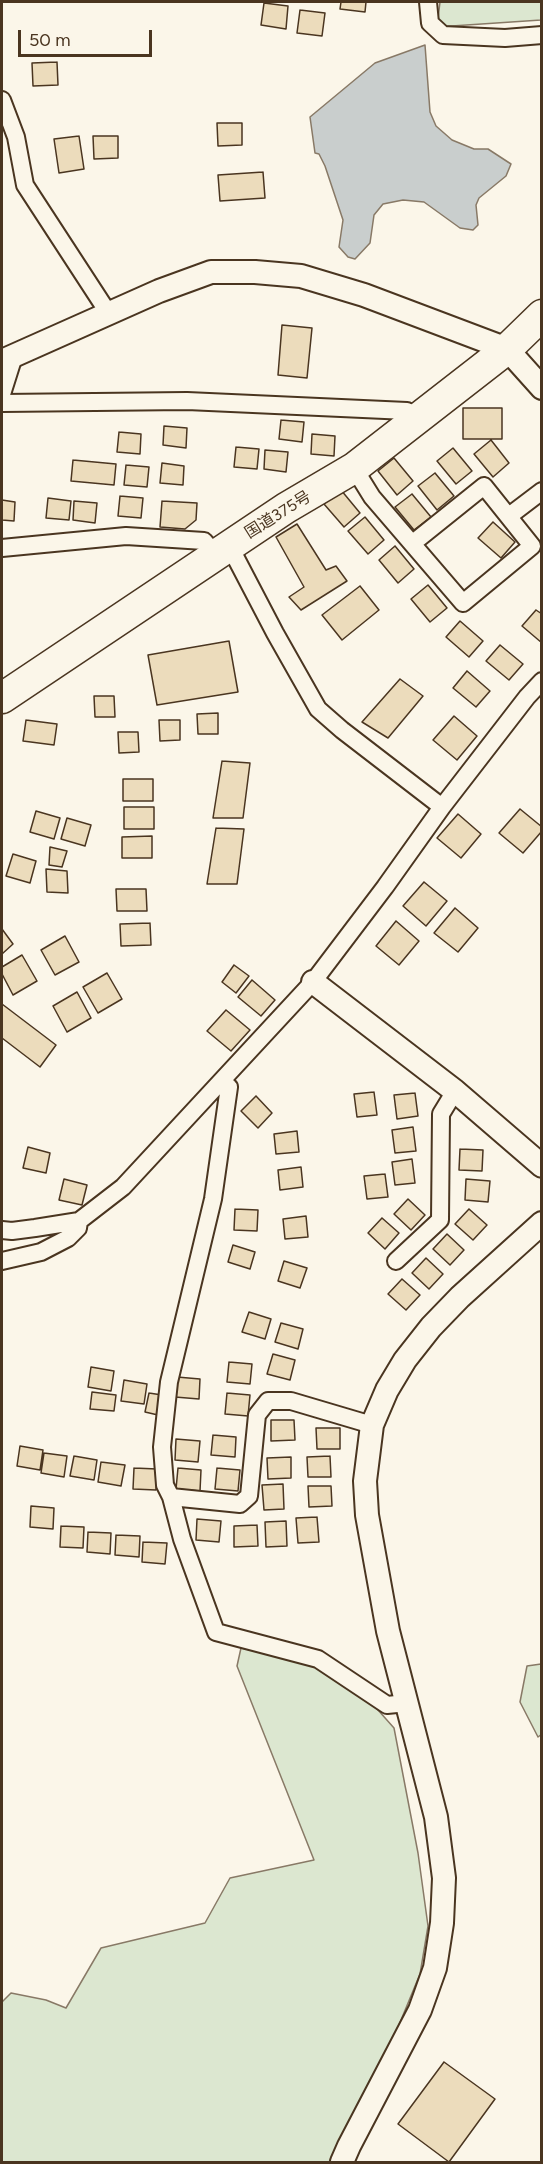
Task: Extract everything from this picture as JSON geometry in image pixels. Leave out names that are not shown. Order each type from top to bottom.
[{"type":"highway","name":"国道375号","points":[[2,698],[286,508],[354,468],[507,349],[542,315]]},
{"type":"street","points":[[428,2],[430,23],[443,35],[505,38],[542,35]]},
{"type":"street","points":[[2,100],[16,137],[26,186],[109,314]]},
{"type":"street","points":[[2,394],[8,359],[159,291],[211,272],[255,272],[301,276],[364,295],[507,349],[542,388]]},
{"type":"street","points":[[2,403],[187,401],[407,411],[418,419]]},
{"type":"street","points":[[354,468],[372,497],[463,603],[532,546],[484,486],[413,543]]},
{"type":"street","points":[[509,516],[542,491]]},
{"type":"street","points":[[2,548],[126,536],[204,541],[223,550],[275,633],[318,709],[442,807]]},
{"type":"street","points":[[2,1230],[12,1231],[79,1221],[123,1187],[313,982],[386,887],[442,807],[526,697],[542,681]]},
{"type":"street","points":[[313,982],[455,1091],[542,1167]]},
{"type":"street","points":[[222,1081],[229,1087],[213,1199],[169,1382],[162,1447],[165,1485],[216,1632],[318,1659],[387,1705],[407,1703]]},
{"type":"street","points":[[396,1261],[440,1220],[441,1114],[455,1091]]},
{"type":"street","points":[[2,1260],[41,1252],[68,1238],[78,1228],[79,1221]]},
{"type":"street","points":[[342,2163],[420,2010],[435,1968],[442,1923],[444,1878],[436,1817],[388,1631],[367,1515],[365,1481],[372,1425],[387,1390],[405,1360],[431,1327],[460,1297],[542,1223]]},
{"type":"street","points":[[171,1497],[240,1504],[249,1496],[257,1415],[268,1401],[291,1401],[372,1425]]},
{"type":"green space","points":[[440,2],[541,2],[541,20],[437,27]]},
{"type":"green space","points":[[241,1648],[322,1665],[362,1692],[394,1728],[418,1853],[428,1926],[420,1974],[394,2037],[329,2162],[2,2162],[2,2002],[11,1993],[46,2000],[66,2008],[101,1948],[205,1923],[230,1878],[314,1860],[237,1666]]},
{"type":"green space","points":[[541,1664],[542,1734],[538,1737],[520,1702],[527,1666]]},
{"type":"shaded area","points":[[425,45],[430,112],[436,126],[452,140],[474,149],[488,149],[511,164],[506,176],[479,198],[476,205],[478,225],[473,230],[460,228],[424,202],[403,200],[383,204],[374,215],[370,243],[355,259],[348,257],[339,247],[343,220],[325,166],[319,154],[315,153],[310,117],[375,63]]},
{"type":"building","points":[[341,2],[366,2],[365,12],[340,9]]},
{"type":"building","points":[[264,3],[288,6],[286,29],[261,25]]},
{"type":"building","points":[[300,10],[325,13],[322,36],[297,33]]},
{"type":"building","points":[[57,62],[58,85],[33,86],[32,63]]},
{"type":"building","points":[[217,123],[242,123],[242,145],[218,146]]},
{"type":"building","points":[[79,136],[84,169],[59,173],[54,139]]},
{"type":"building","points":[[93,136],[118,136],[118,158],[94,159]]},
{"type":"building","points":[[263,172],[265,198],[220,201],[218,175]]},
{"type":"building","points":[[282,325],[312,328],[307,378],[278,375]]},
{"type":"building","points":[[463,408],[502,408],[502,439],[463,439]]},
{"type":"building","points":[[281,420],[304,422],[302,442],[279,439]]},
{"type":"building","points":[[164,426],[187,428],[186,448],[163,445]]},
{"type":"building","points":[[119,432],[141,434],[140,454],[117,452]]},
{"type":"building","points":[[312,434],[335,436],[334,456],[311,454]]},
{"type":"building","points":[[491,440],[509,463],[493,477],[474,454]]},
{"type":"building","points":[[236,447],[259,449],[257,469],[234,467]]},
{"type":"building","points":[[453,448],[472,471],[456,484],[437,461]]},
{"type":"building","points":[[265,450],[288,452],[286,472],[264,469]]},
{"type":"building","points":[[394,458],[413,481],[397,495],[378,471]]},
{"type":"building","points":[[73,460],[116,464],[114,485],[71,481]]},
{"type":"building","points":[[162,463],[184,466],[183,485],[160,483]]},
{"type":"building","points":[[126,465],[149,467],[147,487],[124,485]]},
{"type":"building","points":[[435,473],[454,496],[437,510],[418,486]]},
{"type":"building","points":[[341,490],[360,513],[344,527],[324,504]]},
{"type":"building","points":[[412,494],[431,517],[414,530],[395,507]]},
{"type":"building","points":[[120,496],[143,498],[141,518],[118,516]]},
{"type":"building","points":[[48,498],[71,501],[69,520],[46,518]]},
{"type":"building","points":[[2,500],[15,502],[14,521],[2,520]]},
{"type":"building","points":[[74,501],[97,503],[95,523],[73,520]]},
{"type":"building","points":[[162,501],[197,503],[196,520],[185,529],[160,527]]},
{"type":"building","points":[[365,517],[384,540],[368,554],[348,531]]},
{"type":"building","points":[[493,522],[515,542],[501,558],[478,538]]},
{"type":"building","points":[[297,524],[326,570],[336,566],[347,581],[301,610],[289,597],[304,587],[276,537]]},
{"type":"building","points":[[395,546],[414,569],[398,583],[379,560]]},
{"type":"building","points":[[428,585],[447,608],[430,622],[411,599]]},
{"type":"building","points":[[360,586],[379,610],[342,640],[322,615]]},
{"type":"building","points":[[536,610],[542,614],[542,643],[522,626]]},
{"type":"building","points":[[460,621],[483,641],[469,657],[446,637]]},
{"type":"building","points":[[229,641],[238,692],[157,705],[148,655]]},
{"type":"building","points":[[500,645],[523,664],[509,680],[486,661]]},
{"type":"building","points":[[467,671],[490,691],[476,707],[453,688]]},
{"type":"building","points":[[400,679],[423,696],[388,738],[362,722]]},
{"type":"building","points":[[94,696],[114,696],[115,717],[95,717]]},
{"type":"building","points":[[218,713],[218,734],[198,734],[197,714]]},
{"type":"building","points":[[454,716],[477,736],[457,760],[433,740]]},
{"type":"building","points":[[26,720],[57,724],[54,745],[23,741]]},
{"type":"building","points":[[159,720],[180,720],[180,740],[160,741]]},
{"type":"building","points":[[118,732],[138,732],[139,752],[119,753]]},
{"type":"building","points":[[222,761],[250,763],[243,818],[213,818]]},
{"type":"building","points":[[123,779],[153,779],[153,801],[123,801]]},
{"type":"building","points":[[124,807],[154,807],[154,829],[124,829]]},
{"type":"building","points":[[520,809],[542,827],[542,831],[523,853],[499,833]]},
{"type":"building","points":[[36,811],[60,818],[54,839],[30,832]]},
{"type":"building","points":[[458,814],[481,834],[461,858],[437,838]]},
{"type":"building","points":[[67,818],[91,825],[85,846],[61,839]]},
{"type":"building","points":[[216,828],[244,829],[237,884],[207,884]]},
{"type":"building","points":[[152,836],[152,858],[122,858],[122,837]]},
{"type":"building","points":[[50,847],[67,851],[62,867],[49,865]]},
{"type":"building","points":[[13,854],[36,861],[30,883],[6,876]]},
{"type":"building","points":[[46,869],[67,871],[68,893],[47,892]]},
{"type":"building","points":[[424,882],[447,901],[426,926],[403,906]]},
{"type":"building","points":[[116,889],[146,889],[147,911],[117,911]]},
{"type":"building","points":[[455,908],[478,928],[458,952],[434,933]]},
{"type":"building","points":[[396,921],[419,941],[399,965],[376,946]]},
{"type":"building","points":[[150,923],[151,945],[121,946],[120,924]]},
{"type":"building","points":[[2,929],[13,944],[2,954]]},
{"type":"building","points":[[65,936],[79,962],[55,975],[41,950]]},
{"type":"building","points":[[22,955],[37,981],[13,995],[2,974],[2,967]]},
{"type":"building","points":[[234,965],[249,976],[236,993],[222,982]]},
{"type":"building","points":[[107,973],[122,999],[98,1013],[83,987]]},
{"type":"building","points":[[252,980],[275,1000],[261,1016],[238,997]]},
{"type":"building","points":[[77,992],[91,1018],[67,1032],[53,1006]]},
{"type":"building","points":[[2,1004],[56,1045],[40,1067],[2,1038]]},
{"type":"building","points":[[226,1010],[250,1030],[231,1051],[207,1031]]},
{"type":"building","points":[[374,1092],[377,1115],[357,1117],[354,1094]]},
{"type":"building","points":[[415,1093],[418,1116],[397,1119],[394,1095]]},
{"type":"building","points":[[256,1096],[272,1113],[258,1128],[241,1111]]},
{"type":"building","points":[[413,1127],[416,1151],[395,1153],[392,1130]]},
{"type":"building","points":[[297,1131],[299,1152],[276,1154],[274,1134]]},
{"type":"building","points":[[28,1147],[50,1153],[46,1173],[23,1168]]},
{"type":"building","points":[[460,1149],[483,1150],[482,1171],[459,1170]]},
{"type":"building","points":[[412,1159],[415,1183],[395,1185],[392,1162]]},
{"type":"building","points":[[301,1167],[303,1187],[280,1190],[278,1170]]},
{"type":"building","points":[[385,1174],[388,1197],[367,1199],[364,1176]]},
{"type":"building","points":[[64,1179],[87,1185],[82,1205],[59,1200]]},
{"type":"building","points":[[466,1179],[490,1181],[488,1202],[465,1200]]},
{"type":"building","points":[[408,1199],[425,1215],[411,1230],[394,1214]]},
{"type":"building","points":[[235,1209],[258,1210],[257,1231],[234,1230]]},
{"type":"building","points":[[469,1209],[487,1225],[473,1240],[455,1224]]},
{"type":"building","points":[[306,1216],[308,1237],[285,1239],[283,1219]]},
{"type":"building","points":[[382,1218],[399,1233],[385,1249],[368,1233]]},
{"type":"building","points":[[447,1234],[464,1250],[450,1265],[433,1249]]},
{"type":"building","points":[[233,1245],[255,1252],[250,1269],[228,1262]]},
{"type":"building","points":[[426,1258],[443,1274],[429,1289],[412,1273]]},
{"type":"building","points":[[284,1261],[307,1268],[300,1288],[278,1281]]},
{"type":"building","points":[[402,1279],[420,1295],[406,1310],[388,1294]]},
{"type":"building","points":[[249,1312],[271,1319],[265,1339],[242,1332]]},
{"type":"building","points":[[281,1323],[303,1329],[298,1349],[275,1342]]},
{"type":"building","points":[[273,1354],[295,1360],[290,1380],[267,1374]]},
{"type":"building","points":[[229,1362],[252,1364],[250,1384],[227,1382]]},
{"type":"building","points":[[91,1367],[114,1371],[111,1391],[88,1387]]},
{"type":"building","points":[[177,1377],[200,1379],[199,1399],[175,1397]]},
{"type":"building","points":[[124,1380],[147,1384],[144,1404],[121,1401]]},
{"type":"building","points":[[92,1392],[116,1395],[114,1411],[90,1409]]},
{"type":"building","points":[[149,1393],[162,1395],[158,1415],[145,1412]]},
{"type":"building","points":[[227,1393],[250,1395],[248,1416],[225,1414]]},
{"type":"building","points":[[271,1420],[294,1420],[295,1440],[271,1441]]},
{"type":"building","points":[[316,1428],[340,1428],[340,1449],[317,1449]]},
{"type":"building","points":[[213,1435],[236,1437],[235,1457],[211,1455]]},
{"type":"building","points":[[176,1439],[200,1441],[198,1462],[175,1460]]},
{"type":"building","points":[[20,1446],[43,1450],[40,1470],[17,1466]]},
{"type":"building","points":[[44,1453],[67,1456],[64,1477],[41,1473]]},
{"type":"building","points":[[74,1456],[97,1460],[94,1480],[70,1476]]},
{"type":"building","points":[[330,1456],[331,1477],[308,1477],[307,1457]]},
{"type":"building","points":[[291,1457],[291,1478],[268,1479],[267,1458]]},
{"type":"building","points":[[101,1462],[125,1465],[121,1486],[98,1482]]},
{"type":"building","points":[[134,1468],[157,1469],[156,1490],[133,1489]]},
{"type":"building","points":[[178,1468],[201,1470],[200,1491],[176,1489]]},
{"type":"building","points":[[217,1468],[240,1470],[238,1491],[215,1489]]},
{"type":"building","points":[[283,1484],[284,1509],[264,1510],[262,1485]]},
{"type":"building","points":[[308,1486],[331,1486],[332,1506],[309,1507]]},
{"type":"building","points":[[31,1506],[54,1508],[53,1529],[30,1527]]},
{"type":"building","points":[[317,1517],[319,1542],[298,1543],[296,1518]]},
{"type":"building","points":[[197,1519],[221,1521],[219,1542],[196,1540]]},
{"type":"building","points":[[286,1521],[287,1546],[266,1547],[265,1522]]},
{"type":"building","points":[[257,1525],[258,1546],[234,1547],[234,1526]]},
{"type":"building","points":[[61,1526],[84,1527],[83,1548],[60,1547]]},
{"type":"building","points":[[88,1532],[111,1533],[110,1554],[87,1552]]},
{"type":"building","points":[[116,1535],[140,1536],[139,1557],[115,1555]]},
{"type":"building","points":[[143,1542],[167,1543],[165,1564],[142,1562]]},
{"type":"building","points":[[444,2062],[495,2099],[449,2162],[398,2124]]}]
